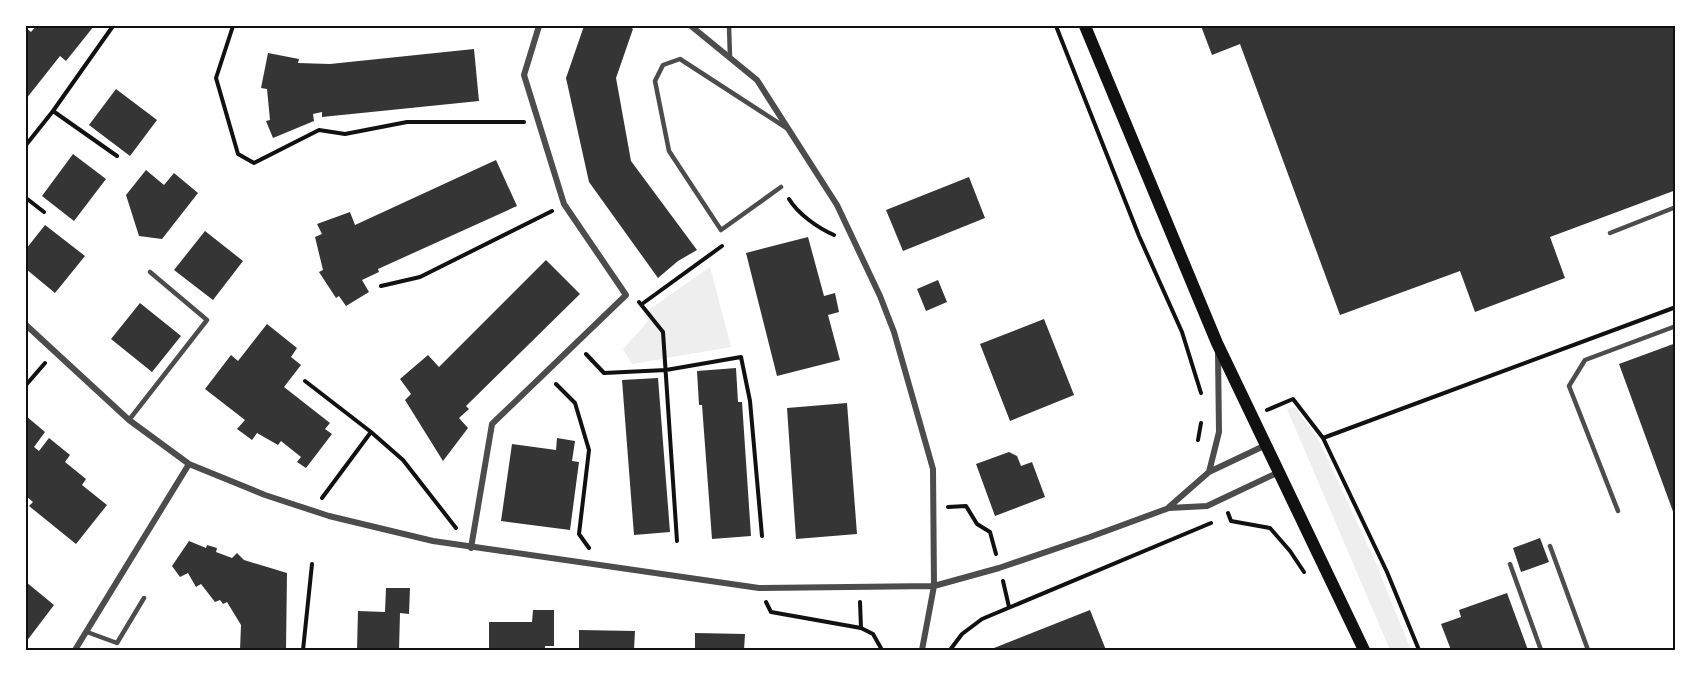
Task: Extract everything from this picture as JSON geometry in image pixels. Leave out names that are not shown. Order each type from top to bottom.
[{"type":"main road","points":[[1085,26],[1217,343],[1361,639],[1364,651]]},
{"type":"street","points":[[471,548],[492,424],[626,295],[564,204],[524,75],[539,26]]},
{"type":"street","points":[[691,26],[758,80],[837,204],[880,296],[894,332],[933,469],[934,586],[922,651]]},
{"type":"street","points":[[26,325],[129,420],[189,464],[265,495],[329,516],[433,541],[759,588],[934,586],[999,568],[1169,508],[1207,506],[1279,472]]},
{"type":"street","points":[[1209,472],[1219,432],[1217,343]]},
{"type":"street","points":[[1169,508],[1209,472],[1266,445]]},
{"type":"street","points":[[75,651],[189,464]]},
{"type":"lane","points":[[729,26],[730,57]]},
{"type":"lane","points":[[782,187],[721,230],[669,151],[655,81],[663,65],[680,59],[792,132]]},
{"type":"lane","points":[[1610,232],[1676,207]]},
{"type":"lane","points":[[129,420],[207,320],[150,272]]},
{"type":"lane","points":[[1618,511],[1569,386],[1585,360],[1676,326]]},
{"type":"lane","points":[[1550,546],[1588,651]]},
{"type":"lane","points":[[1510,564],[1541,651]]},
{"type":"lane","points":[[87,632],[117,643],[144,598]]},
{"type":"path","points":[[26,145],[113,26]]},
{"type":"path","points":[[233,26],[216,78],[238,154],[254,163],[319,130],[345,134],[407,122],[539,122]]},
{"type":"path","points":[[1056,26],[1139,236],[1182,332],[1202,395]]},
{"type":"path","points":[[52,111],[117,156]]},
{"type":"path","points":[[26,198],[44,212]]},
{"type":"path","points":[[381,286],[420,278],[564,204]]},
{"type":"path","points":[[792,206],[823,230]]},
{"type":"path","points":[[677,541],[663,332],[642,303],[729,240],[721,230]]},
{"type":"path","points":[[1323,438],[1676,307]]},
{"type":"path","points":[[576,344],[604,373],[666,370],[741,357],[750,401],[762,536]]},
{"type":"path","points":[[26,385],[56,352]]},
{"type":"path","points":[[544,373],[575,403],[589,450],[579,534]]},
{"type":"path","points":[[305,381],[403,460],[471,548]]},
{"type":"path","points":[[1253,417],[1293,399],[1323,438],[1386,572],[1419,651]]},
{"type":"path","points":[[1198,441],[1203,414]]},
{"type":"path","points":[[320,502],[371,432]]},
{"type":"path","points":[[933,507],[966,506],[977,524],[990,532],[1009,607]]},
{"type":"path","points":[[1229,516],[1231,521],[1270,528],[1290,551],[1309,580]]},
{"type":"path","points":[[950,651],[962,634],[981,619],[1218,520]]},
{"type":"path","points":[[303,651],[312,564]]},
{"type":"path","points":[[860,587],[861,628]]},
{"type":"path","points":[[759,588],[771,612],[861,628],[873,633],[882,651]]},
{"type":"shaded area","points":[[710,267],[731,347],[632,364],[623,349],[648,321],[643,314]]},
{"type":"shaded area","points":[[1295,407],[1318,439],[1375,561],[1411,650],[1390,650],[1287,409]]},
{"type":"building","points":[[36,26],[94,26],[66,61],[60,56],[26,99],[26,28],[31,32]]},
{"type":"building","points":[[584,26],[629,26],[633,29],[616,78],[631,161],[697,250],[678,261],[658,278],[589,182],[566,78]]},
{"type":"building","points":[[1201,26],[1676,26],[1676,190],[1550,237],[1565,278],[1475,312],[1460,271],[1340,315],[1240,44],[1212,55]]},
{"type":"building","points":[[474,49],[479,101],[322,117],[322,112],[313,114],[314,121],[273,138],[266,121],[270,120],[267,89],[261,88],[268,53],[299,59],[298,63],[330,64]]},
{"type":"building","points":[[116,89],[157,120],[130,156],[89,125]]},
{"type":"building","points":[[73,154],[106,179],[74,221],[42,196]]},
{"type":"building","points":[[496,160],[517,206],[378,269],[379,272],[362,280],[369,292],[346,306],[339,296],[336,298],[319,272],[323,270],[315,237],[322,234],[317,224],[350,212],[355,225]]},
{"type":"building","points":[[146,170],[164,185],[174,173],[198,193],[162,239],[139,236],[126,195]]},
{"type":"building","points":[[969,177],[985,218],[903,251],[886,210]]},
{"type":"building","points":[[45,225],[85,256],[55,293],[26,269],[26,249]]},
{"type":"building","points":[[205,231],[243,261],[213,300],[174,270]]},
{"type":"building","points":[[808,237],[824,296],[835,293],[839,312],[828,315],[840,360],[777,376],[746,253]]},
{"type":"building","points":[[546,260],[580,294],[466,406],[469,409],[459,418],[468,428],[443,461],[405,400],[411,394],[400,379],[428,355],[439,367]]},
{"type":"building","points":[[938,280],[947,302],[926,311],[917,289]]},
{"type":"building","points":[[140,303],[181,336],[152,372],[111,339]]},
{"type":"building","points":[[1044,319],[1074,395],[1010,421],[980,344]]},
{"type":"building","points":[[267,324],[297,348],[291,357],[301,365],[284,387],[330,423],[325,429],[332,434],[306,468],[297,462],[301,457],[281,441],[278,445],[257,433],[252,440],[237,429],[245,420],[205,389],[231,355],[238,361]]},
{"type":"building","points":[[1676,343],[1676,517],[1675,517],[1619,364]]},
{"type":"building","points":[[736,368],[738,402],[742,402],[751,536],[712,539],[702,405],[699,405],[697,371]]},
{"type":"building","points":[[658,378],[670,532],[634,535],[622,380]]},
{"type":"building","points":[[847,403],[857,534],[796,539],[787,408]]},
{"type":"building","points":[[26,416],[45,432],[34,447],[39,451],[49,438],[70,455],[65,462],[86,479],[82,485],[107,505],[76,544],[29,506],[33,502],[26,496]]},
{"type":"building","points":[[557,438],[575,441],[572,461],[579,462],[570,530],[501,521],[512,444],[556,450]]},
{"type":"building","points":[[1009,452],[1017,456],[1021,466],[1032,462],[1045,497],[995,516],[976,464]]},
{"type":"building","points":[[1540,538],[1549,562],[1521,572],[1513,548]]},
{"type":"building","points":[[189,541],[206,548],[207,545],[217,548],[216,552],[232,558],[237,553],[244,560],[287,573],[286,650],[240,650],[241,625],[227,602],[223,604],[220,600],[215,602],[201,584],[196,587],[188,573],[180,577],[172,566]]},
{"type":"building","points":[[26,582],[54,605],[26,642]]},
{"type":"building","points":[[386,588],[410,588],[409,614],[400,613],[399,650],[357,650],[358,611],[385,612]]},
{"type":"building","points":[[1507,593],[1528,650],[1451,650],[1441,624],[1461,617],[1459,610]]},
{"type":"building","points":[[533,610],[554,610],[554,646],[545,646],[545,650],[489,650],[489,622],[532,622]]},
{"type":"building","points":[[1090,610],[1106,650],[989,650]]},
{"type":"building","points":[[579,630],[635,631],[634,650],[579,650]]},
{"type":"building","points":[[695,633],[745,634],[744,650],[695,650]]}]
